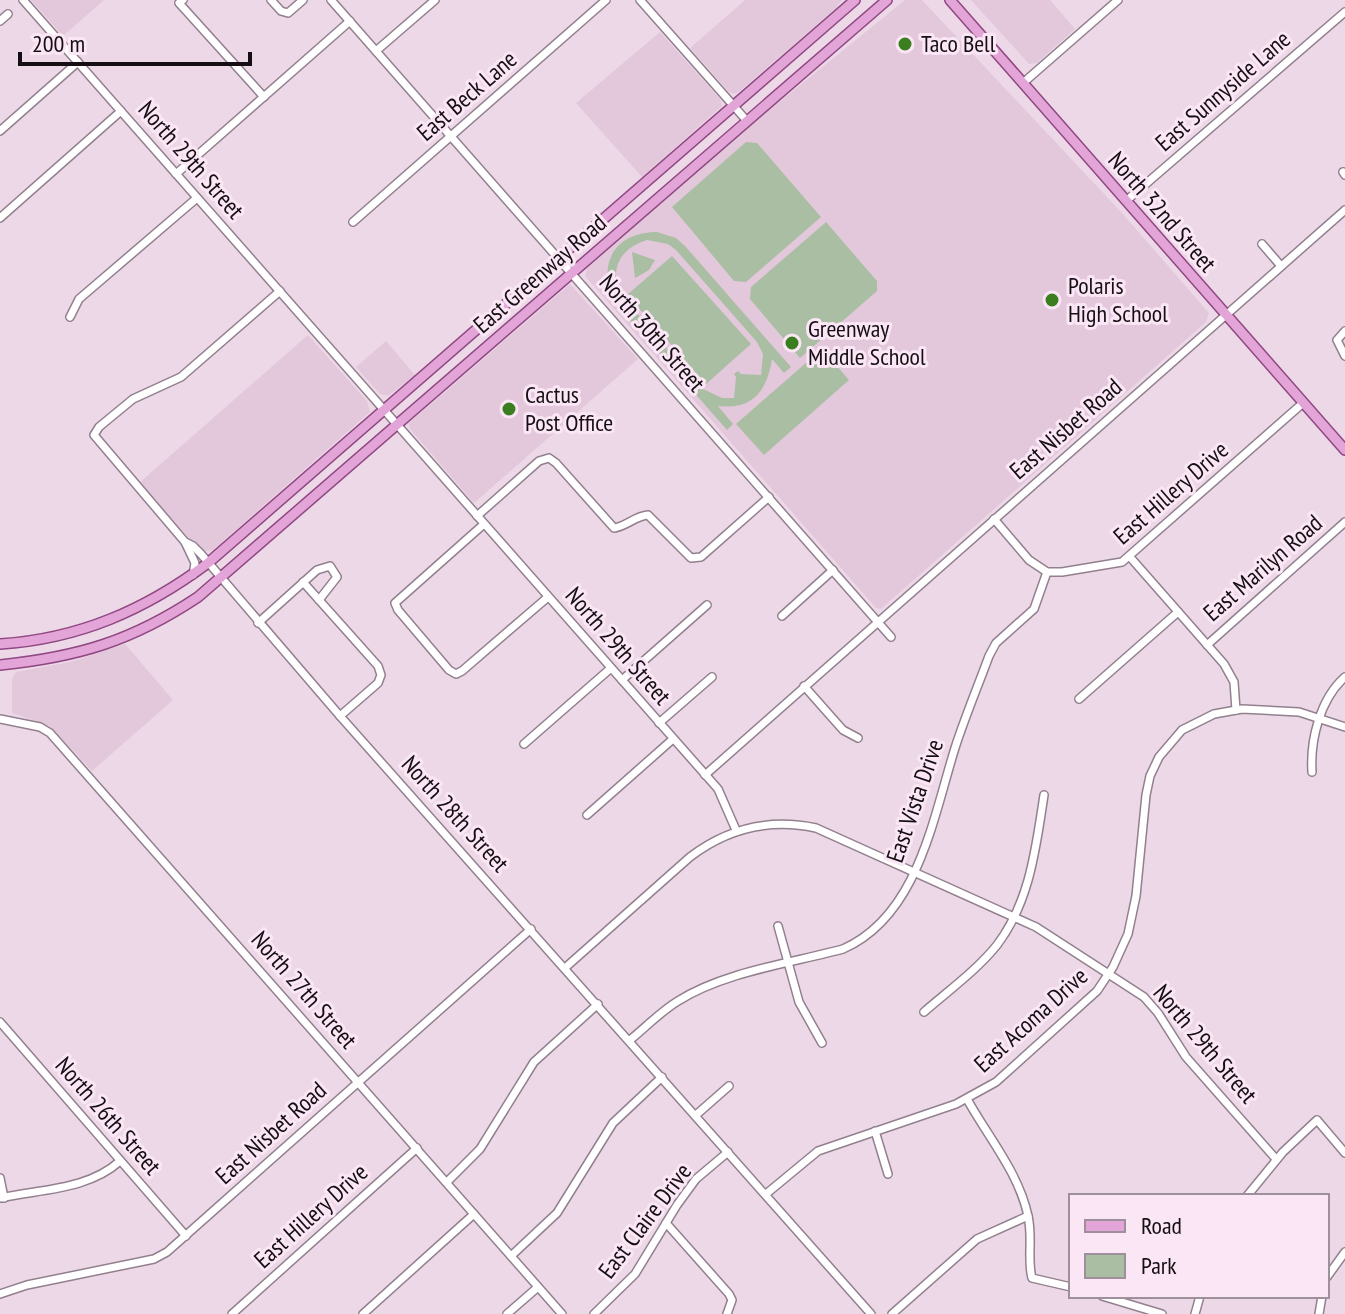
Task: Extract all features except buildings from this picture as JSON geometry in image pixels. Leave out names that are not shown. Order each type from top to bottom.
[{"type":"main road","name":"East Greenway Road","points":[[0,644],[56,638],[106,622],[142,607],[193,575],[855,0]]},
{"type":"main road","name":"East Greenway Road","points":[[0,665],[62,658],[114,642],[168,616],[221,579],[887,0]]},
{"type":"main road","name":"North 32nd Street","points":[[950,0],[1345,450]]},
{"type":"main road","points":[[811,38],[825,54]]},
{"type":"main road","points":[[273,507],[284,524]]},
{"type":"main road","points":[[106,622],[114,642]]},
{"type":"street","name":"North 29th Street","points":[[23,0],[705,775],[723,798],[736,830],[777,823],[816,828],[1036,927],[1109,974],[1153,1007],[1186,1057],[1276,1159]]},
{"type":"street","points":[[271,0],[281,11],[288,13],[303,0]]},
{"type":"street","name":"North 30th Street","points":[[331,0],[878,621]]},
{"type":"street","points":[[376,51],[435,0]]},
{"type":"street","name":"East Beck Lane","points":[[353,222],[606,0]]},
{"type":"street","points":[[640,0],[747,121]]},
{"type":"street","points":[[1023,83],[1118,0]]},
{"type":"street","points":[[181,2],[264,97]]},
{"type":"street","name":"East Sunnyside Lane","points":[[1126,201],[1345,12]]},
{"type":"street","points":[[0,21],[8,14]]},
{"type":"street","points":[[176,174],[350,21]]},
{"type":"street","points":[[0,131],[78,62]]},
{"type":"street","points":[[0,218],[121,111]]},
{"type":"street","points":[[70,317],[79,299],[197,198]]},
{"type":"street","name":"East Nisbet Road","points":[[705,775],[1345,210]]},
{"type":"street","points":[[1262,244],[1281,266]]},
{"type":"street","name":"North 28th Street","points":[[193,575],[195,563],[185,542],[94,435],[99,427],[133,399],[181,377],[280,291]]},
{"type":"street","points":[[1345,331],[1337,340],[1345,356]]},
{"type":"street","name":"East Hillery Drive","points":[[1047,572],[1114,565],[1130,557],[1303,403]]},
{"type":"street","points":[[477,516],[539,461],[549,458],[614,528],[648,515],[691,558],[701,557],[769,497]]},
{"type":"street","points":[[994,519],[1029,560],[1047,572]]},
{"type":"street","name":"East Marilyn Road","points":[[1207,645],[1345,522]]},
{"type":"street","points":[[484,524],[395,603],[449,670],[456,674],[548,597]]},
{"type":"street","name":"North 28th Street","points":[[185,542],[193,546],[871,1314]]},
{"type":"street","points":[[1130,557],[1230,673],[1234,682],[1236,710]]},
{"type":"street","points":[[258,623],[303,582],[330,566],[337,577],[319,600]]},
{"type":"street","points":[[782,616],[833,570]]},
{"type":"street","name":"East Vista Drive","points":[[630,1040],[667,1008],[694,992],[726,980],[843,949],[872,933],[892,911],[936,818],[956,744],[989,656],[996,643],[1034,609],[1047,572]]},
{"type":"street","points":[[303,582],[378,666],[381,675],[378,683],[340,716]]},
{"type":"street","points":[[622,680],[707,605]]},
{"type":"street","name":"East Marilyn Road","points":[[1079,699],[1178,612]]},
{"type":"street","points":[[878,621],[891,637]]},
{"type":"street","points":[[524,744],[611,668]]},
{"type":"street","points":[[659,723],[712,677]]},
{"type":"street","points":[[1312,772],[1311,750],[1320,719],[1329,695],[1345,677]]},
{"type":"street","points":[[804,686],[843,730],[858,738]]},
{"type":"street","name":"East Acoma Drive","points":[[766,1194],[818,1151],[967,1099],[1015,1068],[1087,1002],[1122,951],[1131,921],[1146,795],[1159,757],[1172,739],[1191,724],[1214,714],[1236,710],[1287,711],[1345,727]]},
{"type":"street","name":"North 27th Street","points":[[0,719],[40,727],[50,733],[562,1314]]},
{"type":"street","points":[[587,815],[673,739]]},
{"type":"street","points":[[924,1012],[991,952],[1013,916],[1030,878],[1044,795]]},
{"type":"street","points":[[566,967],[690,857],[736,830]]},
{"type":"street","points":[[778,926],[799,1002],[822,1043]]},
{"type":"street","name":"East Nisbet Road","points":[[0,1294],[27,1285],[154,1259],[167,1252],[531,929]]},
{"type":"street","points":[[447,1182],[480,1149],[534,1062],[598,1004]]},
{"type":"street","name":"North 26th Street","points":[[0,1022],[186,1236]]},
{"type":"street","points":[[511,1256],[557,1213],[613,1123],[662,1077]]},
{"type":"street","points":[[696,1115],[729,1086]]},
{"type":"street","points":[[967,1099],[1018,1185],[1028,1216],[1032,1278],[1069,1287]]},
{"type":"street","points":[[1249,1194],[1276,1159],[1317,1120],[1345,1153]]},
{"type":"street","points":[[875,1131],[888,1174]]},
{"type":"street","name":"East Hillery Drive","points":[[232,1314],[417,1148]]},
{"type":"street","name":"East Claire Drive","points":[[594,1314],[635,1274],[696,1179],[728,1152]]},
{"type":"street","points":[[0,1178],[2,1198],[87,1182],[102,1176],[120,1161]]},
{"type":"street","points":[[363,1314],[474,1214]]},
{"type":"street","points":[[892,1314],[977,1239],[1028,1216]]},
{"type":"street","points":[[666,1223],[732,1300],[727,1314]]},
{"type":"street","points":[[1329,1274],[1345,1252]]},
{"type":"street","points":[[507,1314],[538,1287]]},
{"type":"street","points":[[1109,1298],[1162,1314]]},
{"type":"shaded area","points":[[31,0],[104,0],[63,36]]},
{"type":"shaded area","points":[[745,0],[842,0],[734,94],[690,48]]},
{"type":"shaded area","points":[[905,0],[922,0],[1123,214],[1209,313],[1206,322],[881,609],[876,608],[585,276],[587,268],[751,125]]},
{"type":"shaded area","points":[[971,0],[1050,0],[1075,29],[1037,63],[1029,64]]},
{"type":"shaded area","points":[[660,32],[720,99],[722,106],[642,177],[576,103]]},
{"type":"shaded area","points":[[570,284],[638,359],[474,503],[410,429],[409,423]]},
{"type":"shaded area","points":[[308,335],[367,401],[370,412],[213,550],[202,552],[139,483]]},
{"type":"shaded area","points":[[386,341],[415,375],[388,396],[380,394],[356,367]]},
{"type":"shaded area","points":[[125,644],[173,700],[92,771],[50,726],[12,713],[12,679],[16,672],[70,662]]},
{"type":"green space","points":[[746,142],[757,143],[821,217],[746,282],[734,281],[672,207]]},
{"type":"green space","points":[[826,222],[877,281],[877,291],[800,358],[750,299],[751,287]]},
{"type":"green space","points":[[657,232],[676,238],[685,246],[791,367],[784,373],[772,359],[766,380],[756,396],[740,405],[718,406],[733,424],[727,430],[615,303],[608,276],[613,253],[620,244],[642,233]],"holes":[[[647,240],[668,244],[757,342],[763,354],[761,375],[741,374],[738,371],[734,374],[734,398],[722,398],[701,388],[618,291],[616,273],[625,253]]]},
{"type":"green space","points":[[632,252],[655,260],[649,270],[635,278]]},
{"type":"green space","points":[[672,256],[751,344],[706,384],[627,295]]},
{"type":"green space","points":[[822,349],[849,380],[764,455],[736,424]]},
{"type":"place","name":"Taco Bell","points":[[905,44]]},
{"type":"place","name":"Polaris High School","points":[[1052,300]]},
{"type":"place","name":"Greenway Middle School","points":[[792,343]]},
{"type":"place","name":"Cactus Post Office","points":[[509,409]]}]
